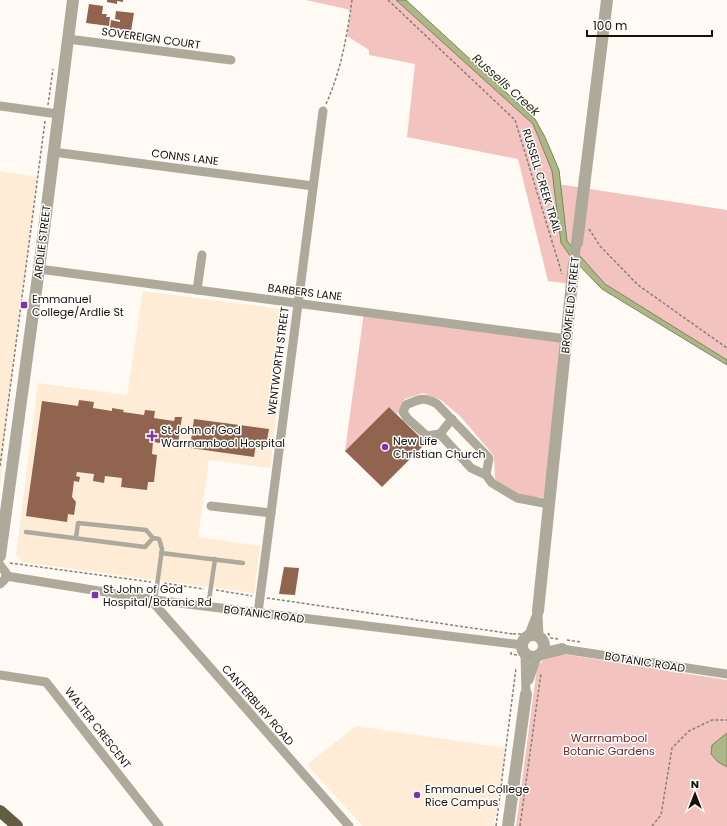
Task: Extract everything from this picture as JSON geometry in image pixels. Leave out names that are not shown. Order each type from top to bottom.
[{"type":"highway","points":[[0,811],[17,826]]},
{"type":"street","name":"ARDLIE STREET","points":[[0,556],[54,152],[52,113],[68,39],[73,0]]},
{"type":"street","name":"BROMFIELD STREET","points":[[508,826],[534,647],[567,339],[571,268],[579,229],[607,0]]},
{"type":"street","name":"SOVEREIGN COURT","points":[[68,39],[231,60]]},
{"type":"street","points":[[0,106],[52,113]]},
{"type":"street","name":"WENTWORTH STREET","points":[[258,614],[323,111]]},
{"type":"street","name":"CONNS LANE","points":[[54,152],[313,186]]},
{"type":"street","points":[[197,290],[202,255]]},
{"type":"street","name":"BARBERS LANE","points":[[39,270],[567,339]]},
{"type":"street","points":[[452,419],[440,434],[427,436],[407,418],[403,412],[406,405],[417,400],[428,398],[437,404],[452,419],[489,458],[486,475]]},
{"type":"street","points":[[440,434],[471,468],[486,475],[492,483],[517,498],[549,504]]},
{"type":"street","points":[[211,506],[271,513]]},
{"type":"street","points":[[0,565],[5,570],[6,576],[0,584]]},
{"type":"street","name":"BOTANIC ROAD","points":[[6,576],[152,600],[534,647],[562,649],[727,674]]},
{"type":"street","name":"CANTERBURY ROAD","points":[[152,600],[349,826]]},
{"type":"street","name":"WALTER CRESCENT","points":[[0,675],[46,682],[159,826]]},
{"type":"lane","points":[[76,538],[78,523],[146,530],[153,538],[159,539],[161,552],[152,600]]},
{"type":"lane","points":[[26,532],[145,547],[153,538]]},
{"type":"lane","points":[[161,552],[243,563]]},
{"type":"lane","points":[[208,607],[215,559]]},
{"type":"path","points":[[323,111],[335,85],[352,0]]},
{"type":"path","name":"RUSSELL CREEK TRAIL","points":[[388,0],[515,120],[561,274],[571,268]]},
{"type":"path","points":[[0,466],[52,113]]},
{"type":"path","points":[[579,229],[590,229],[600,246],[638,285],[727,348]]},
{"type":"path","points":[[496,826],[516,668]]},
{"type":"path","points":[[520,826],[541,671]]},
{"type":"path","points":[[652,826],[661,815],[672,748],[689,731],[712,720],[727,720]]},
{"type":"shaded area","points":[[396,0],[406,0],[535,119],[545,137],[559,170],[567,241],[605,284],[727,360],[727,365],[602,289],[571,257],[561,243],[552,171],[533,124]]},
{"type":"shaded area","points":[[0,171],[37,177],[7,418],[0,489]]},
{"type":"shaded area","name":"St John of God Warrnambool Hospital","points":[[143,291],[289,310],[270,468],[209,460],[198,537],[260,546],[254,593],[22,562],[16,554],[38,383],[127,395]]},
{"type":"shaded area","name":"Emmanuel College Rice Campus","points":[[356,726],[506,748],[494,826],[363,826],[307,765]]},
{"type":"shaded area","points":[[727,733],[727,767],[718,762],[711,754],[712,745]]},
{"type":"green space","points":[[306,0],[402,0],[534,121],[557,184],[727,210],[727,361],[603,285],[576,250],[572,284],[548,281],[518,159],[407,137],[415,64],[369,55],[369,50],[347,36],[351,10]]},
{"type":"green space","points":[[364,312],[567,339],[550,498],[511,493],[495,479],[494,456],[460,416],[441,400],[423,393],[405,399],[397,414],[389,407],[345,451]]},
{"type":"green space","name":"Warrnambool Botanic Gardens","points":[[563,654],[727,680],[727,826],[516,826],[537,667],[545,658]]},
{"type":"building","points":[[107,0],[123,0],[123,2],[117,1],[117,4],[107,2]]},
{"type":"building","points":[[89,4],[103,6],[102,14],[107,14],[106,17],[110,17],[109,26],[86,23]]},
{"type":"building","points":[[116,11],[134,13],[131,31],[110,28],[111,20],[120,22],[120,20],[115,19]]},
{"type":"building","points":[[79,400],[94,402],[93,408],[112,411],[112,408],[124,410],[123,412],[144,415],[145,410],[155,411],[154,418],[174,421],[175,417],[182,417],[178,444],[161,439],[160,443],[153,442],[152,454],[157,455],[154,482],[148,482],[147,490],[121,487],[122,478],[105,476],[104,483],[93,481],[94,474],[77,472],[76,476],[80,477],[79,482],[74,481],[72,497],[76,502],[74,515],[68,514],[67,522],[26,516],[42,401],[78,406]]},
{"type":"building","name":"New Life Christian Church","points":[[389,407],[426,443],[382,487],[345,451]]},
{"type":"building","points":[[194,419],[269,429],[266,446],[256,444],[254,457],[190,448]]},
{"type":"building","points":[[284,567],[299,568],[295,595],[279,594]]},
{"type":"place","name":"Emmanuel College/Ardlie St","points":[[24,305]]},
{"type":"place","name":"St John of God Warrnambool Hospital","points":[[152,436]]},
{"type":"place","name":"New Life Christian Church","points":[[385,447]]},
{"type":"place","name":"St John of God Hospital/Botanic Rd","points":[[95,595]]},
{"type":"place","name":"Emmanuel College Rice Campus","points":[[417,795]]},
{"type":"water label","name":"Russells Creek","points":[[506,85]]}]
